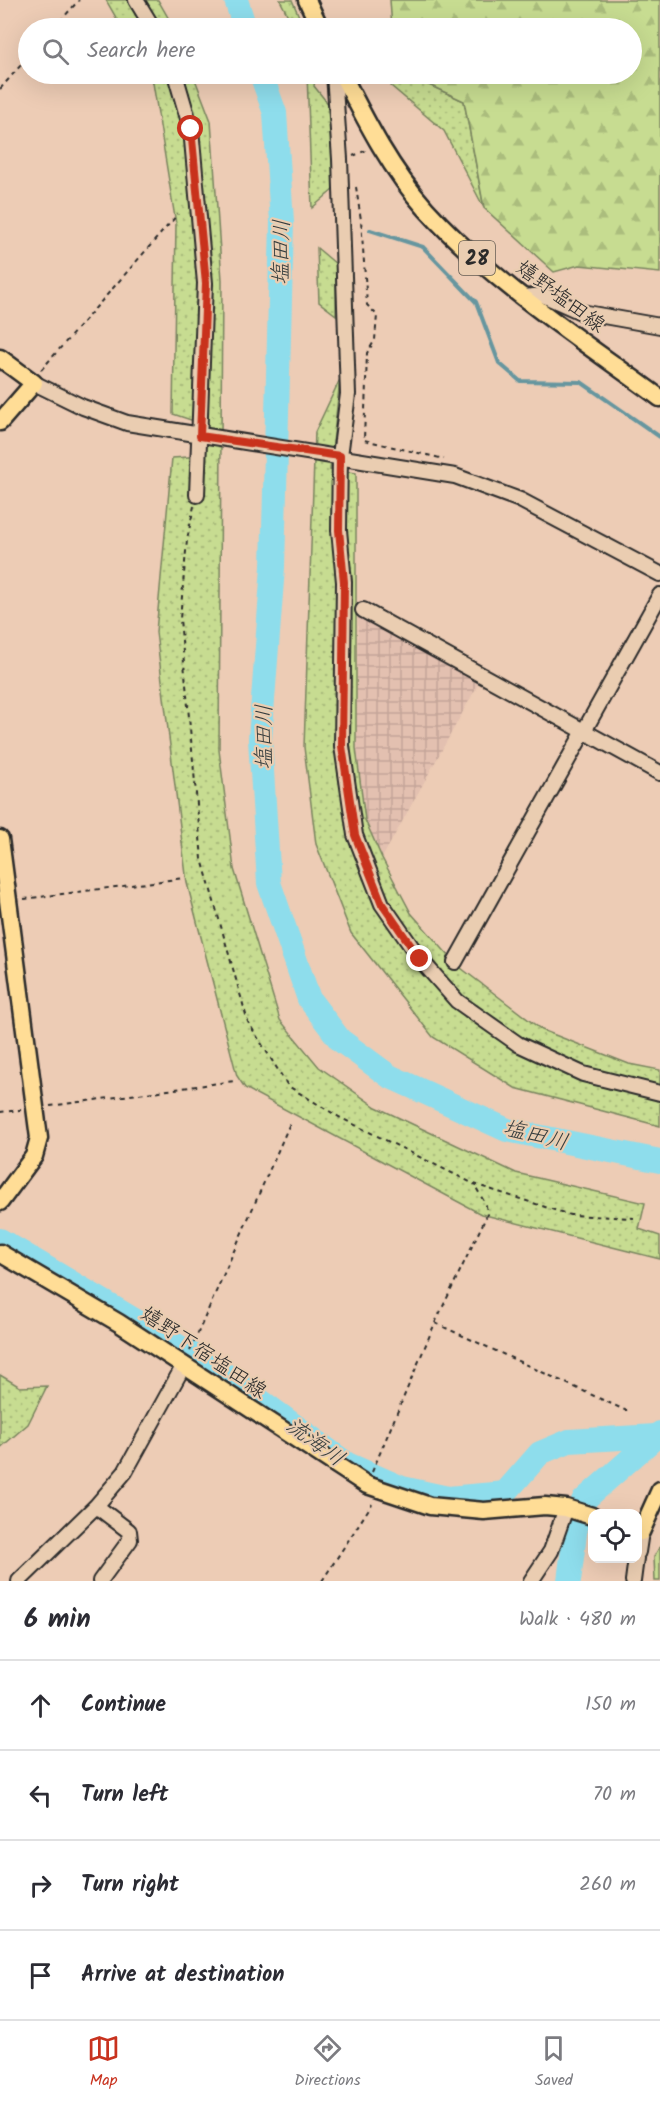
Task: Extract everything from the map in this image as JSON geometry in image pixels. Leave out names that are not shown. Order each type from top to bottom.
[{"type":"main road","points":[[307,0],[315,18]]},
{"type":"main road","name":"嬉野塩田線","points":[[347,84],[378,144],[425,208],[469,252],[524,297],[660,398]]},
{"type":"main road","points":[[0,358],[34,383],[0,422]]},
{"type":"main road","points":[[0,839],[39,1138],[34,1156],[0,1202]]},
{"type":"main road","name":"嬉野下宿塩田線","points":[[0,1253],[60,1286],[184,1365],[342,1472],[380,1491],[430,1506],[484,1511],[545,1506],[566,1508],[588,1515]]},
{"type":"main road","points":[[642,1525],[660,1490]]},
{"type":"street","points":[[136,0],[147,18]]},
{"type":"street","points":[[178,84],[191,129],[206,283],[197,495]]},
{"type":"street","points":[[334,84],[348,394],[340,456],[339,530],[344,582],[342,746],[355,835],[382,904],[420,959],[457,1001],[518,1044],[583,1074],[660,1093]]},
{"type":"street","points":[[524,297],[543,295],[581,312],[660,327]]},
{"type":"street","points":[[34,383],[83,407],[127,423],[455,476],[520,500],[660,574]]},
{"type":"street","points":[[455,962],[660,595]]},
{"type":"street","points":[[363,610],[660,773]]},
{"type":"street","points":[[19,1581],[96,1506],[125,1472],[184,1365]]},
{"type":"street","points":[[96,1506],[129,1531],[130,1540],[100,1581]]},
{"type":"street","points":[[531,1581],[550,1551],[566,1508]]},
{"type":"street","points":[[633,1581],[635,1563]]},
{"type":"path","points":[[63,18],[79,0]]},
{"type":"path","points":[[0,89],[18,68]]},
{"type":"path","points":[[351,158],[378,144]]},
{"type":"path","points":[[354,178],[361,220],[366,305],[377,315],[375,340],[367,353],[364,440],[445,459]]},
{"type":"path","points":[[34,383],[39,372],[178,214]]},
{"type":"path","points":[[197,495],[188,540],[180,619],[202,859],[248,1022],[288,1086],[339,1117],[474,1184],[570,1215],[634,1218]]},
{"type":"path","points":[[8,901],[184,878]]},
{"type":"path","points":[[0,1113],[234,1081]]},
{"type":"path","points":[[193,1344],[291,1121]]},
{"type":"path","points":[[374,1467],[435,1323],[487,1215],[486,1205],[474,1184]]},
{"type":"path","points":[[435,1323],[627,1411]]},
{"type":"path","points":[[322,1581],[380,1491]]},
{"type":"shaded area","points":[[358,614],[480,681],[382,858],[365,820],[356,748]]},
{"type":"green space","points":[[106,0],[158,0],[168,18],[116,18]]},
{"type":"green space","points":[[280,0],[292,0],[300,18],[289,18]]},
{"type":"green space","points":[[390,0],[660,0],[660,273],[579,265],[554,272],[484,208],[464,101],[427,84],[642,84],[642,18],[391,18]]},
{"type":"green space","points":[[153,84],[197,84],[211,121],[222,280],[219,750],[234,869],[280,1020],[319,1067],[376,1107],[516,1173],[645,1203],[639,1229],[660,1236],[660,1259],[481,1214],[245,1088],[237,1076],[187,883],[156,632],[172,458],[206,456],[206,425],[173,414],[176,224]]},
{"type":"green space","points":[[307,84],[314,84],[329,105],[334,189],[312,208]]},
{"type":"green space","points":[[392,84],[427,84],[464,101],[484,208],[444,131],[391,86]]},
{"type":"green space","points":[[317,248],[336,264],[336,315],[319,302]]},
{"type":"green space","points":[[340,379],[330,470],[356,473],[356,748],[365,820],[411,913],[457,965],[542,1030],[629,1064],[660,1070],[660,1126],[515,1088],[433,1037],[351,933],[316,844],[304,747],[315,432]]},
{"type":"green space","points":[[0,1375],[20,1387],[47,1386],[28,1424],[0,1448]]},
{"type":"green space","points":[[660,1546],[660,1581],[655,1581],[654,1557]]},
{"type":"waterway","name":"塩田川","points":[[236,0],[242,18]]},
{"type":"waterway","name":"塩田川","points":[[265,84],[275,113],[282,222],[273,567],[260,739],[269,883],[309,999],[340,1040],[389,1076],[507,1130],[660,1161]]},
{"type":"waterway","points":[[370,230],[423,247],[476,302],[499,363],[520,381],[581,382],[660,437]]},
{"type":"waterway","name":"流海川","points":[[0,1240],[220,1371],[347,1464],[402,1488],[448,1498],[505,1493],[540,1453],[569,1441],[656,1436]]},
{"type":"waterway","points":[[583,1501],[660,1433]]},
{"type":"waterway","points":[[569,1581],[577,1517]]},
{"type":"route","points":[[191,129],[206,283],[200,436],[340,456],[339,530],[344,582],[342,746],[355,835],[382,904],[420,959]]}]
